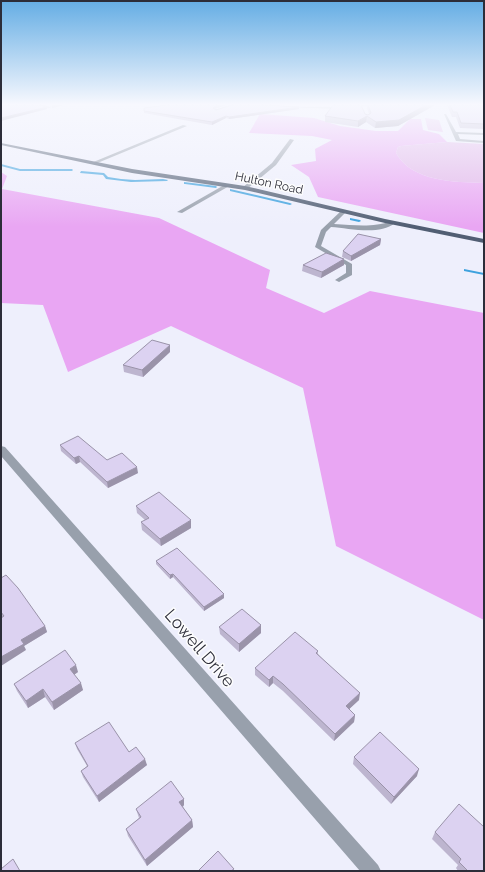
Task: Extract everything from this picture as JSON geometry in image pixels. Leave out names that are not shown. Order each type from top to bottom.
[{"type":"main road","name":"Hulton Road","points":[[9,146],[132,171],[245,188],[392,223],[484,241]]},
{"type":"street","points":[[93,163],[136,146]]},
{"type":"street","points":[[245,188],[274,164],[288,146]]},
{"type":"street","points":[[180,212],[228,185]]},
{"type":"street","points":[[339,280],[350,274],[349,264],[318,247],[323,231],[344,211]]},
{"type":"street","points":[[330,225],[387,227],[392,223]]},
{"type":"street","name":"Lowell Drive","points":[[1,449],[372,871]]},
{"type":"shaded area","points":[[321,146],[405,146],[398,147],[396,153],[403,163],[412,170],[423,175],[448,181],[484,183],[484,233],[318,197],[309,177],[291,165],[316,161],[315,149]]},
{"type":"shaded area","points":[[484,146],[484,183],[448,181],[423,175],[412,170],[403,163],[396,153],[398,147]]},
{"type":"shaded area","points":[[1,172],[7,176],[2,189],[159,218],[270,270],[266,288],[324,313],[370,291],[484,313],[484,620],[336,546],[303,388],[171,326],[68,372],[43,305],[1,303]]},
{"type":"building","points":[[358,234],[381,239],[351,256],[343,251]]},
{"type":"building","points":[[326,253],[344,259],[322,272],[303,265]]},
{"type":"building","points":[[152,340],[170,345],[142,370],[123,365]]},
{"type":"building","points":[[78,436],[107,460],[122,453],[137,467],[107,482],[79,456],[74,458],[60,445]]},
{"type":"building","points":[[159,492],[191,520],[160,539],[141,522],[149,518],[136,506]]},
{"type":"building","points":[[177,548],[224,594],[204,607],[173,574],[170,575],[156,561]]},
{"type":"building","points":[[6,575],[18,588],[45,626],[21,640],[24,644],[1,657],[1,618],[4,616],[1,612],[1,578]]},
{"type":"building","points":[[242,609],[261,625],[239,644],[219,627]]},
{"type":"building","points":[[295,632],[318,651],[316,653],[360,693],[346,706],[355,715],[335,734],[283,684],[273,676],[269,680],[255,668]]},
{"type":"building","points":[[65,650],[76,665],[70,669],[81,683],[52,702],[43,689],[26,701],[14,684]]},
{"type":"building","points":[[109,722],[129,752],[136,747],[145,759],[97,796],[81,771],[88,766],[75,743]]},
{"type":"building","points":[[380,732],[419,769],[394,797],[354,757]]},
{"type":"building","points":[[171,781],[184,799],[179,802],[192,820],[145,860],[126,829],[141,817],[136,809]]},
{"type":"building","points":[[459,804],[484,827],[484,871],[468,871],[459,862],[461,859],[435,832]]},
{"type":"building","points":[[218,851],[234,869],[231,871],[198,871]]},
{"type":"building","points":[[13,859],[20,871],[1,871],[1,869]]},
{"type":"waterway","points":[[1,165],[20,170],[72,170]]},
{"type":"waterway","points":[[81,172],[104,174],[107,178],[124,181],[167,180]]},
{"type":"waterway","points":[[185,183],[216,187]]},
{"type":"waterway","points":[[231,190],[290,204]]},
{"type":"waterway","points":[[351,219],[359,221]]},
{"type":"waterway","points":[[465,270],[484,274]]}]
